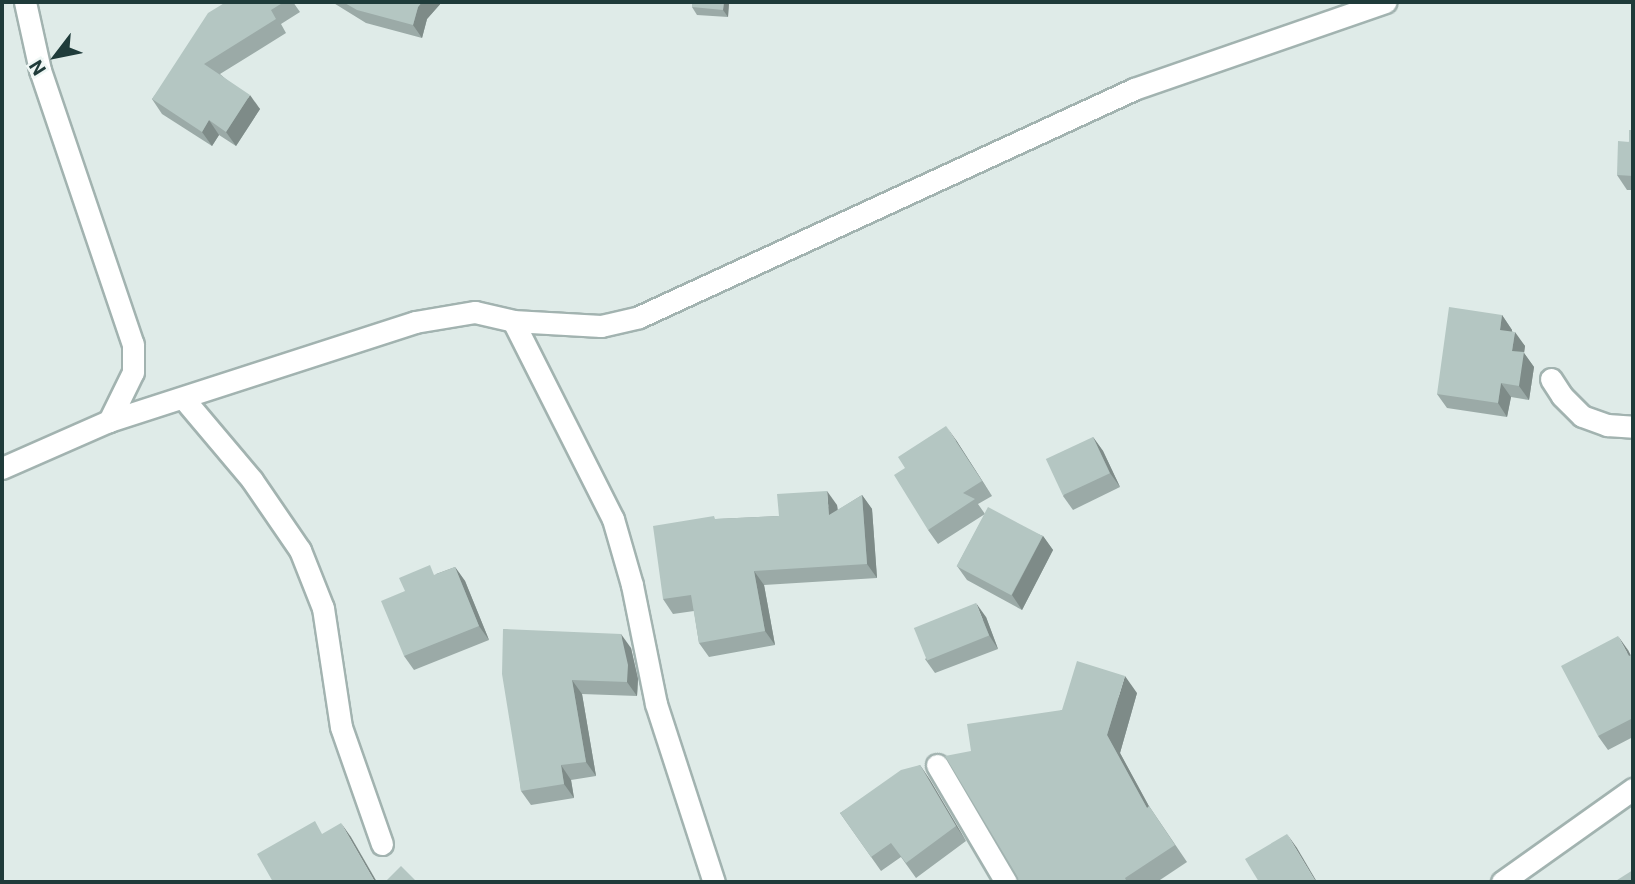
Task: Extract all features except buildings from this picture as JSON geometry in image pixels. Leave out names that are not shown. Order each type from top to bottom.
[{"type":"street","points":[[25,2],[40,70],[133,344],[133,372],[109,421]]},
{"type":"street","points":[[2,468],[109,421],[415,322],[475,312],[513,321],[601,326],[639,317],[1134,89],[1385,2]]},
{"type":"street","points":[[513,321],[613,519],[632,585],[656,704],[714,882]]},
{"type":"street","points":[[1550,379],[1582,416],[1607,425],[1633,427]]},
{"type":"street","points":[[183,398],[252,480],[300,550],[323,608],[341,727],[382,844]]},
{"type":"street","points":[[937,765],[1006,882]]},
{"type":"street","points":[[1502,882],[1633,789]]}]
